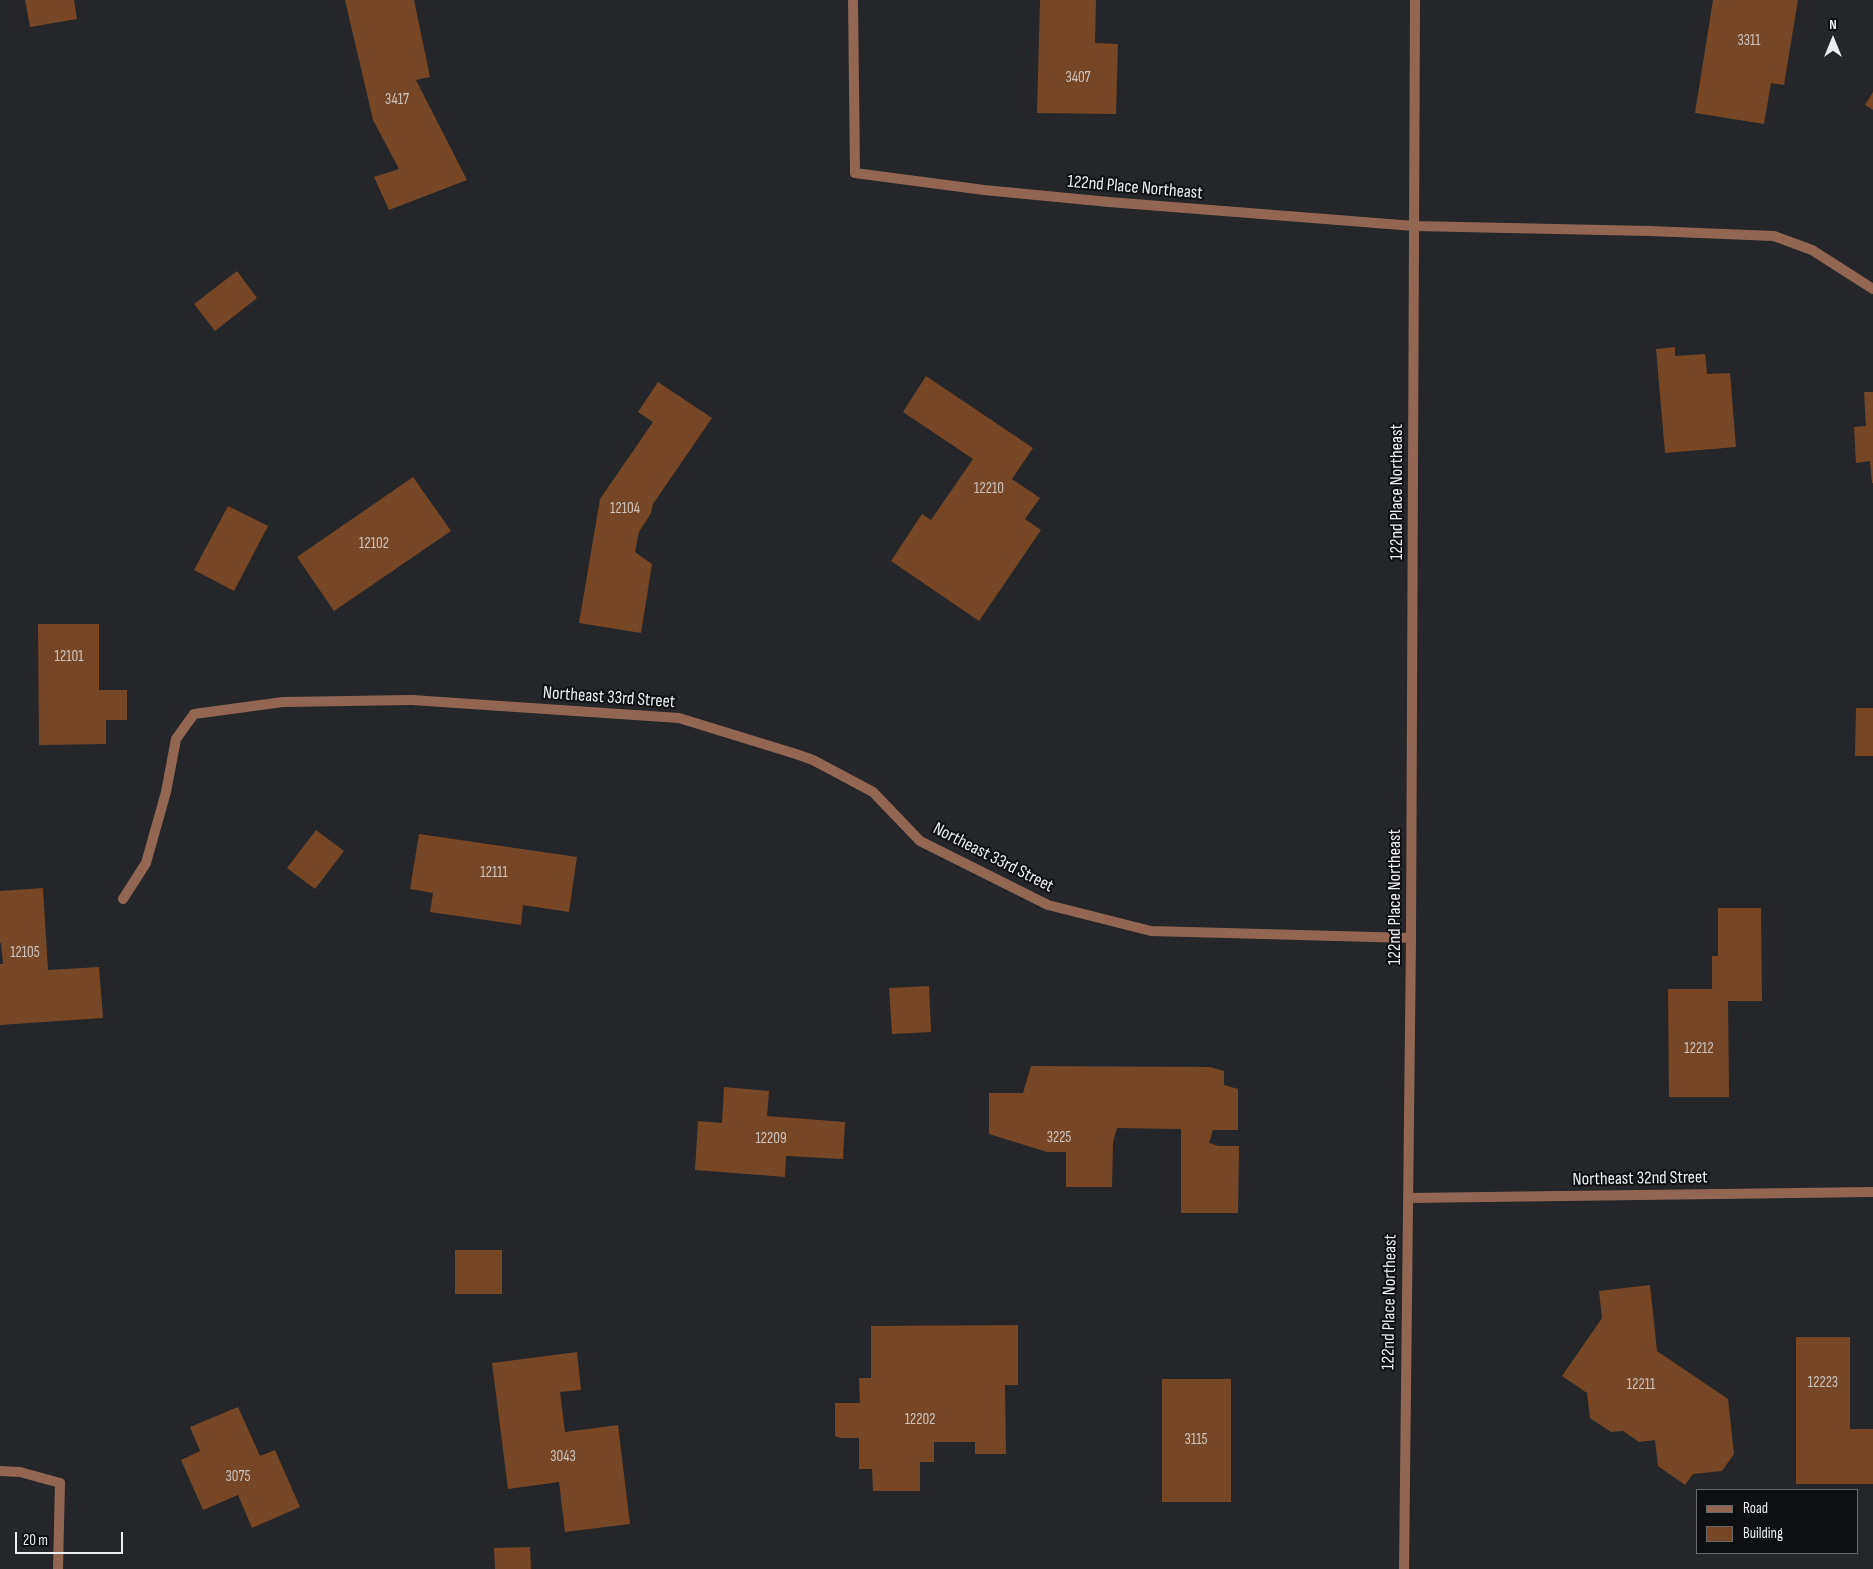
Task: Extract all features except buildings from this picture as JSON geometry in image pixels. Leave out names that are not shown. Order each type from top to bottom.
[{"type":"street","name":"122nd Place Northeast","points":[[853,0],[855,173],[984,190],[1109,202],[1414,226],[1650,231],[1774,236],[1812,250],[1873,289]]},
{"type":"street","name":"122nd Place Northeast","points":[[1404,1569],[1411,938],[1415,0]]},
{"type":"street","name":"Northeast 33rd Street","points":[[122,899],[146,864],[166,792],[176,739],[194,714],[282,702],[412,700],[679,718],[796,754],[813,760],[873,792],[920,841],[1048,905],[1151,931],[1411,938]]},
{"type":"street","name":"Northeast 32nd Street","points":[[1408,1198],[1873,1192]]},
{"type":"street","points":[[0,1471],[20,1472],[60,1483],[58,1569]]}]
